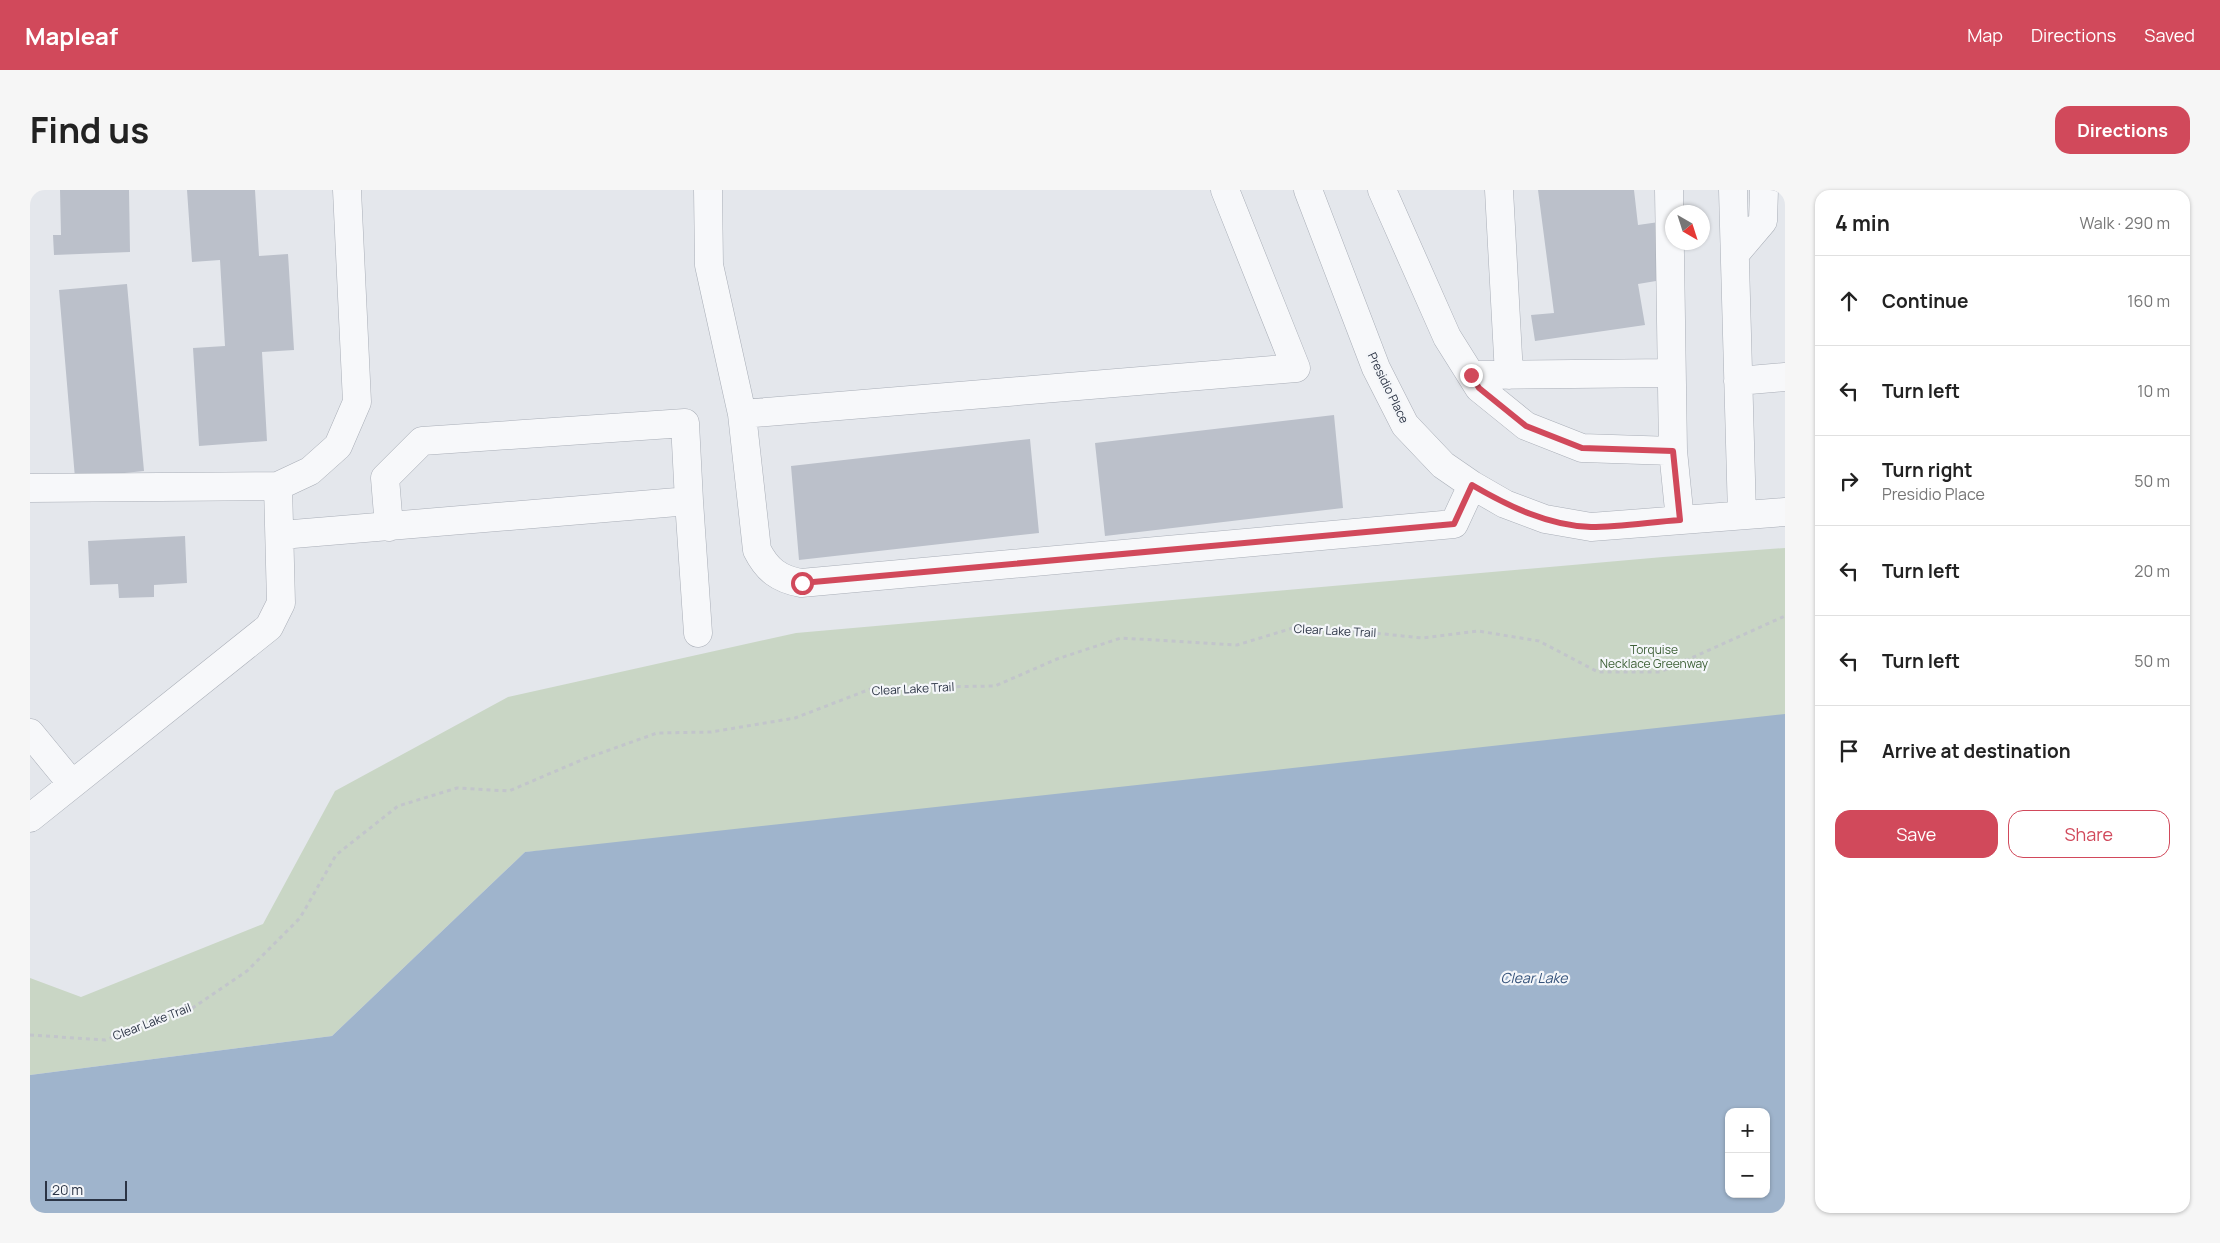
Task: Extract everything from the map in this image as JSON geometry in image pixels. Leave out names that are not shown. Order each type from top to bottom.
[{"type":"street","points":[[30,488],[278,486],[310,471],[338,446],[357,402],[347,190]]},
{"type":"street","points":[[708,190],[709,265],[742,414],[757,550],[764,563],[774,574],[787,581],[802,583],[1454,524],[1472,485]]},
{"type":"street","points":[[742,414],[1296,368],[1225,190]]},
{"type":"street","name":"Presidio Place","points":[[1308,190],[1376,368],[1405,425],[1443,465],[1472,485],[1505,504],[1545,519],[1591,527],[1785,512]]},
{"type":"street","points":[[1382,190],[1447,338],[1479,388],[1526,426],[1582,448],[1673,451]]},
{"type":"street","points":[[1499,190],[1508,375]]},
{"type":"street","points":[[1669,190],[1673,451],[1680,520]]},
{"type":"street","points":[[1733,190],[1742,515]]},
{"type":"street","points":[[1735,254],[1763,221],[1764,190]]},
{"type":"street","points":[[1471,375],[1672,373]]},
{"type":"street","points":[[1738,381],[1785,377]]},
{"type":"street","points":[[389,527],[385,478],[422,441],[686,424],[698,633]]},
{"type":"street","points":[[30,818],[269,627],[281,603],[281,535],[278,486]]},
{"type":"street","points":[[281,535],[689,501]]},
{"type":"street","points":[[30,733],[72,784]]},
{"type":"path","name":"Clear Lake Trail","points":[[30,1035],[105,1040],[191,1009],[247,971],[300,918],[336,855],[398,806],[457,788],[509,791],[584,759],[657,733],[711,732],[795,718],[873,688],[995,686],[1057,659],[1121,638],[1237,645],[1293,628],[1355,630],[1422,638],[1478,631],[1539,641],[1598,672],[1660,672],[1785,616]]},
{"type":"green space","name":"Torquise Necklace Greenway","points":[[1785,548],[1785,744],[525,852],[332,1036],[30,1075],[30,978],[81,997],[263,924],[335,791],[508,697],[796,633]]},
{"type":"water","name":"Clear Lake","points":[[1785,714],[1785,1213],[30,1213],[30,1075],[332,1036],[525,852]]},
{"type":"building","points":[[60,190],[129,190],[130,252],[54,255],[53,235],[61,235]]},
{"type":"building","points":[[187,190],[255,190],[259,256],[288,254],[294,350],[262,352],[267,441],[199,446],[193,348],[225,346],[220,260],[192,262]]},
{"type":"building","points":[[1538,190],[1634,190],[1638,225],[1659,222],[1662,280],[1638,284],[1645,325],[1535,341],[1531,315],[1554,313]]},
{"type":"building","points":[[127,284],[144,471],[75,478],[59,290]]},
{"type":"building","points":[[1334,415],[1343,508],[1105,536],[1095,443]]},
{"type":"building","points":[[1030,439],[1039,533],[799,560],[791,466]]},
{"type":"building","points":[[185,536],[187,583],[154,585],[154,597],[119,598],[118,584],[90,585],[88,541]]},
{"type":"route","points":[[802,583],[1454,524],[1472,485],[1505,504],[1545,519],[1591,527],[1680,520],[1673,451],[1582,448],[1526,426],[1479,388],[1471,375]]}]
